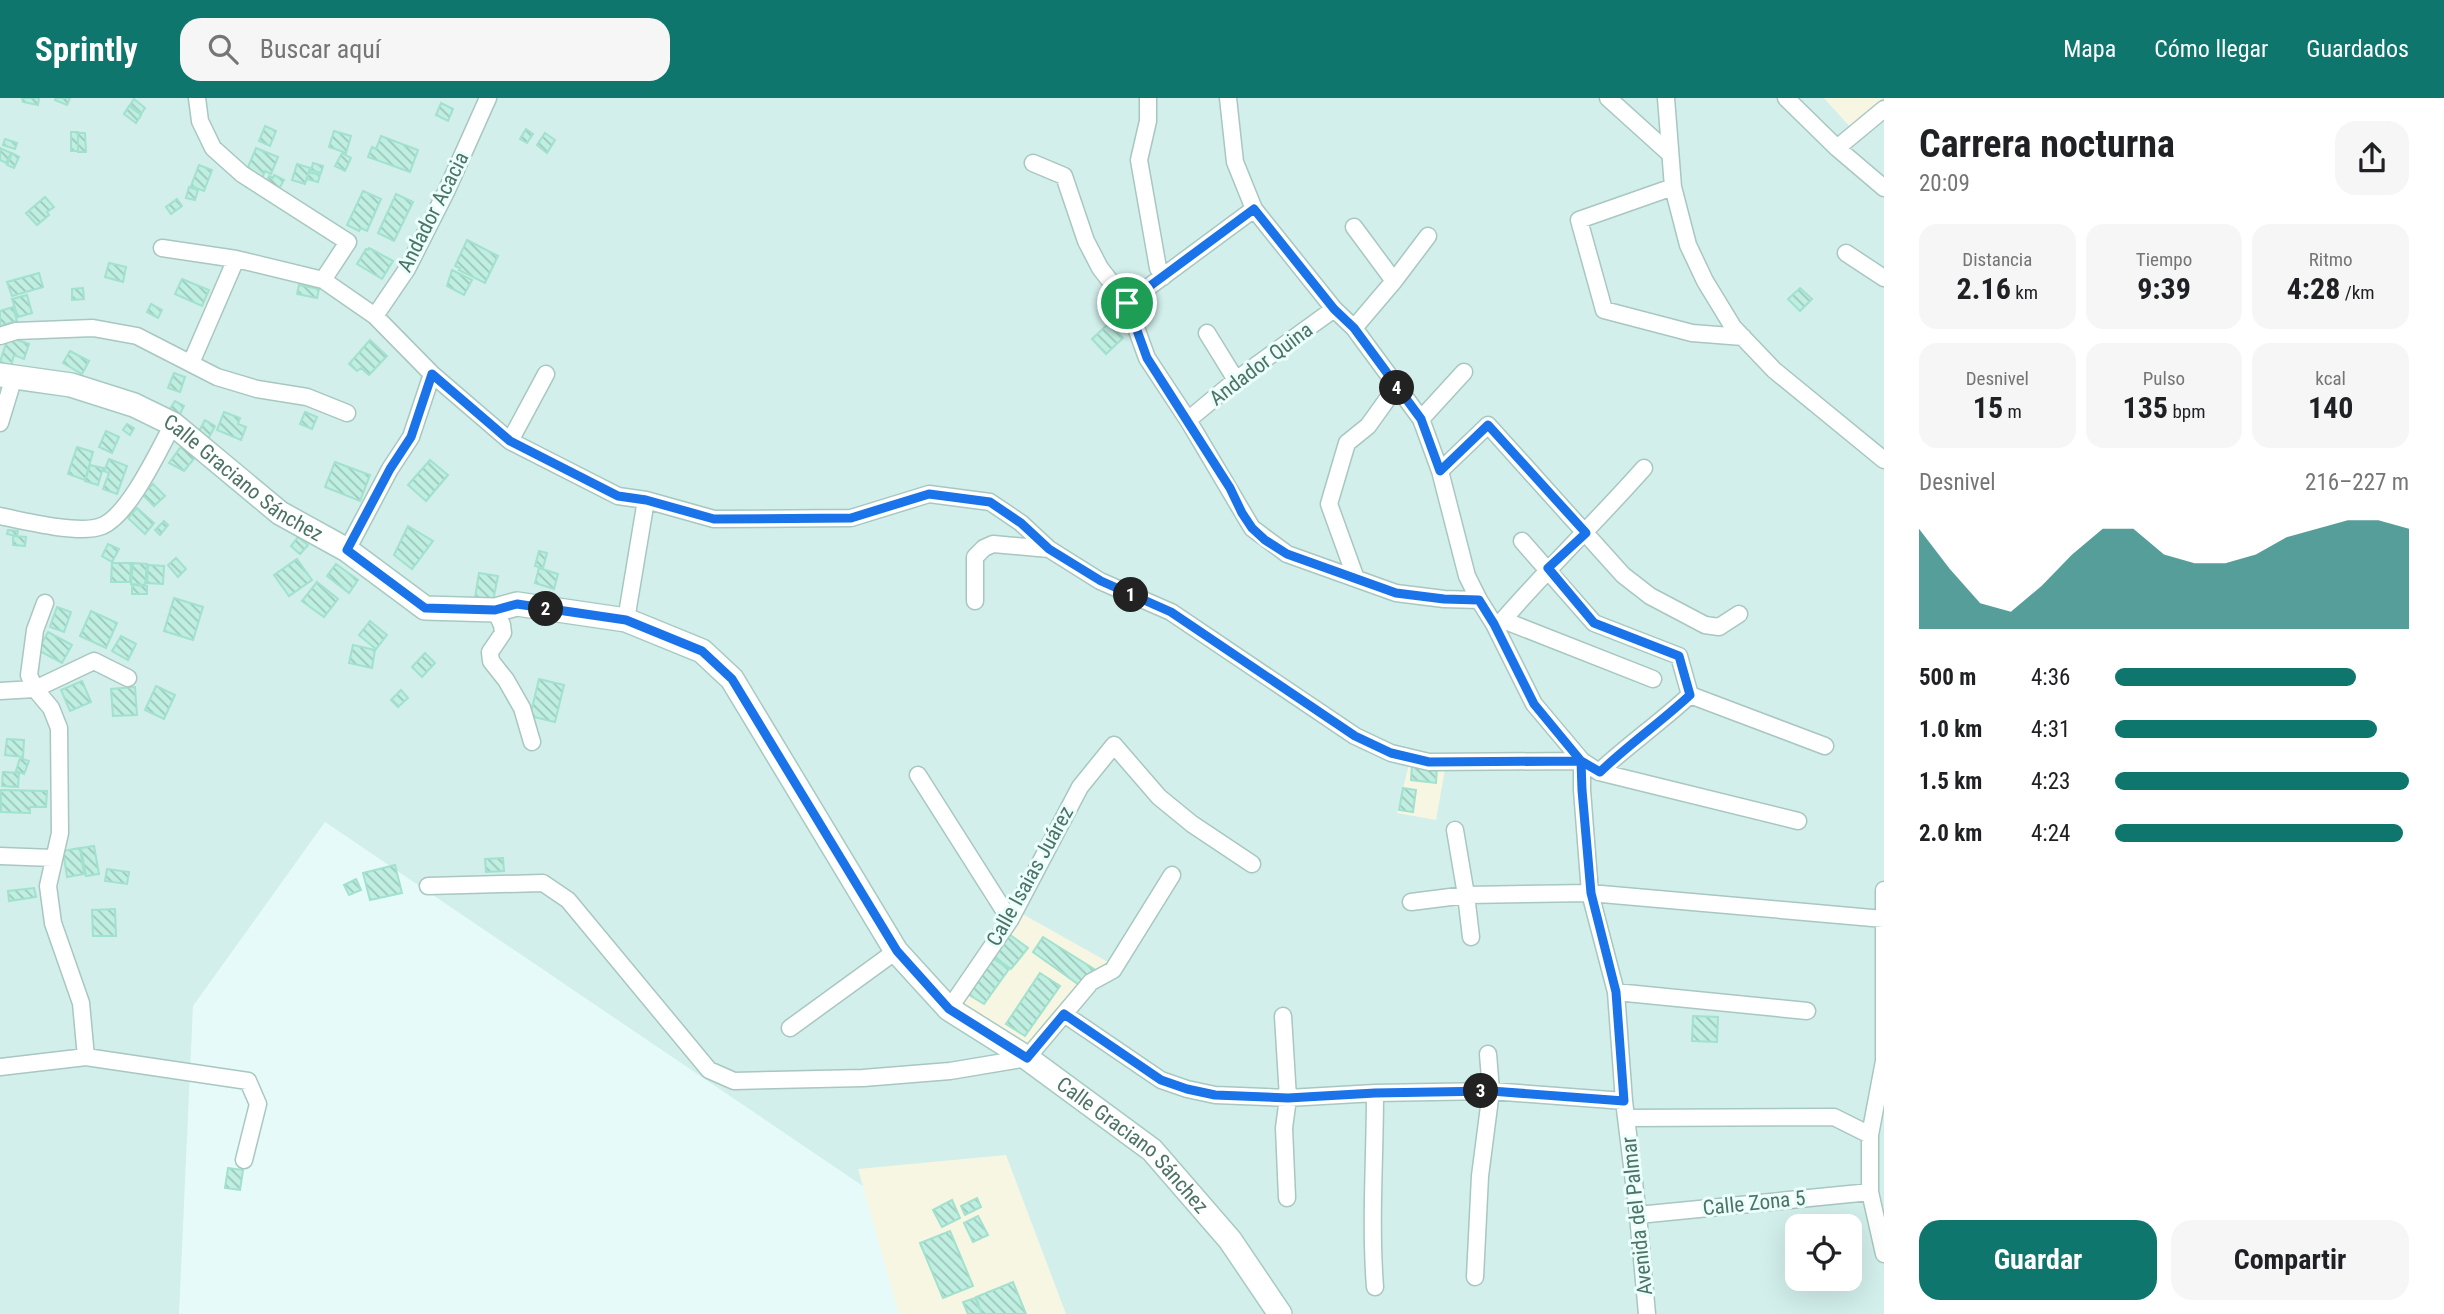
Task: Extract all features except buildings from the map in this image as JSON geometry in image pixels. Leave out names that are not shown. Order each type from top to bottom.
[{"type":"street","points":[[197,98],[200,121],[213,148],[242,174],[348,243],[323,280]]},
{"type":"street","points":[[1148,98],[1148,121],[1139,160],[1158,268],[1163,277]]},
{"type":"street","points":[[1228,98],[1235,162],[1254,209],[1334,309],[1354,328],[1421,419],[1440,471],[1467,576],[1479,600],[1499,622],[1534,704],[1581,761],[1600,772],[1797,821]]},
{"type":"street","points":[[1608,98],[1670,154]]},
{"type":"street","points":[[1666,98],[1673,187],[1688,245],[1705,281],[1734,327],[1774,370],[1884,460]]},
{"type":"street","points":[[1786,98],[1837,148],[1884,188]]},
{"type":"street","name":"Andador Acacia","points":[[375,316],[407,269],[446,192],[487,101]]},
{"type":"street","points":[[1837,148],[1884,110]]},
{"type":"street","points":[[1033,163],[1064,176],[1086,241],[1100,268],[1127,303],[1147,358],[1188,420],[1252,528],[1287,554],[1329,570],[1355,576],[1396,593],[1479,600]]},
{"type":"street","points":[[1673,187],[1579,220],[1604,310],[1692,333],[1743,337]]},
{"type":"street","points":[[1127,303],[1254,209]]},
{"type":"street","points":[[1354,228],[1394,281]]},
{"type":"street","points":[[1354,328],[1428,236]]},
{"type":"street","points":[[162,248],[236,259],[323,280],[375,316],[432,374],[510,441],[618,496],[646,500],[714,519],[851,518],[929,494],[990,502],[1021,523],[1049,549],[1101,581],[1171,612],[1355,736],[1391,753],[1429,762],[1581,761]]},
{"type":"street","points":[[1846,253],[1884,278]]},
{"type":"street","points":[[191,363],[236,259]]},
{"type":"street","name":"Andador Quina","points":[[1188,420],[1236,380],[1334,309]]},
{"type":"street","points":[[0,336],[16,331],[93,328],[137,336],[217,377],[307,397],[347,413]]},
{"type":"street","points":[[1207,333],[1236,380]]},
{"type":"street","points":[[1421,419],[1464,372]]},
{"type":"street","points":[[347,550],[390,469],[411,437],[432,374]]},
{"type":"street","points":[[510,441],[546,374]]},
{"type":"street","points":[[0,423],[7,376]]},
{"type":"street","name":"Calle Graciano Sánchez","points":[[7,376],[71,386],[134,405],[173,424],[280,513],[347,550],[425,608],[495,610],[517,604],[626,620],[702,651],[732,679],[897,951],[949,1009],[1027,1058],[1152,1150],[1230,1240],[1280,1314]]},
{"type":"street","points":[[1355,576],[1329,504],[1348,443],[1368,426],[1396,387]]},
{"type":"street","points":[[0,516],[61,528],[101,527],[118,515],[148,471],[173,424]]},
{"type":"street","points":[[1440,471],[1488,425],[1623,575],[1650,596],[1705,625],[1719,627],[1739,614]]},
{"type":"street","points":[[1499,622],[1548,568],[1586,533],[1644,468]]},
{"type":"street","points":[[626,620],[646,500]]},
{"type":"street","points":[[1522,541],[1594,623],[1679,656],[1690,695]]},
{"type":"street","points":[[975,601],[975,557],[984,548],[993,544],[1049,549]]},
{"type":"street","points":[[45,603],[35,630],[29,675],[34,689],[51,708],[59,728],[60,833],[48,886],[53,923],[81,1003],[86,1057]]},
{"type":"street","points":[[495,610],[503,633],[490,652],[491,660],[522,708],[532,742]]},
{"type":"street","points":[[1499,622],[1653,679]]},
{"type":"street","points":[[0,691],[34,689],[94,661],[128,678]]},
{"type":"street","points":[[1690,695],[1825,746]]},
{"type":"street","points":[[1600,772],[1690,695]]},
{"type":"street","name":"Calle Isaias Juárez","points":[[949,1009],[1010,920],[1080,787],[1114,745],[1159,797],[1192,824],[1252,864]]},
{"type":"street","name":"Avenida del Palmar","points":[[1581,761],[1591,893],[1616,992],[1624,1101],[1647,1314]]},
{"type":"street","points":[[918,775],[1010,920]]},
{"type":"street","points":[[1455,830],[1471,937]]},
{"type":"street","points":[[0,856],[53,858]]},
{"type":"street","points":[[428,886],[543,884],[568,900],[709,1070],[734,1081],[863,1078],[950,1071],[1027,1058],[1091,982],[1113,970],[1172,875]]},
{"type":"street","points":[[1884,890],[1884,1061],[1870,1135],[1870,1192],[1884,1254]]},
{"type":"street","points":[[1411,902],[1466,895],[1591,893],[1884,919]]},
{"type":"street","points":[[790,1028],[897,951]]},
{"type":"street","points":[[1616,992],[1807,1011]]},
{"type":"street","points":[[1064,1014],[1161,1080],[1215,1095],[1288,1098],[1491,1091],[1624,1101]]},
{"type":"street","points":[[1283,1016],[1288,1098],[1284,1128],[1287,1198]]},
{"type":"street","points":[[1475,1277],[1480,1176],[1491,1091],[1488,1054]]},
{"type":"street","points":[[0,1067],[86,1057],[247,1081],[258,1104],[244,1160]]},
{"type":"street","points":[[1375,1093],[1371,1240],[1375,1287]]},
{"type":"street","points":[[1626,1118],[1834,1117],[1870,1135]]},
{"type":"street","name":"Calle Zona 5","points":[[1638,1214],[1870,1192]]},
{"type":"shaded area","points":[[0,98],[1884,98],[1884,1314],[1052,1314],[325,822],[193,1006],[179,1314],[0,1314]]},
{"type":"shaded area","points":[[1824,98],[1883,98],[1851,128]]},
{"type":"shaded area","points":[[1410,760],[1446,764],[1436,820],[1397,813]]},
{"type":"shaded area","points":[[1019,912],[1108,962],[1026,1052],[957,1003]]},
{"type":"shaded area","points":[[1006,1155],[1066,1314],[899,1314],[858,1169]]},
{"type":"route","points":[[1127,303],[1147,358],[1188,420],[1252,528],[1287,554],[1329,570],[1355,576],[1396,593],[1479,600],[1534,704],[1581,761],[1429,762],[1391,753],[1355,736],[1171,612],[1101,581],[1049,549],[1021,523],[990,502],[929,494],[851,518],[714,519],[646,500],[618,496],[576,476],[510,441],[432,374],[411,437],[390,469],[347,550],[425,608],[495,610],[517,604],[626,620],[702,651],[732,679],[897,951],[949,1009],[1027,1058],[1064,1014],[1161,1080],[1215,1095],[1288,1098],[1491,1091],[1624,1101],[1616,992],[1591,893],[1581,761],[1600,772],[1690,695],[1679,656],[1594,623],[1548,568],[1586,533],[1488,425],[1440,471],[1421,419],[1354,328],[1334,309],[1254,209],[1127,303]]}]
